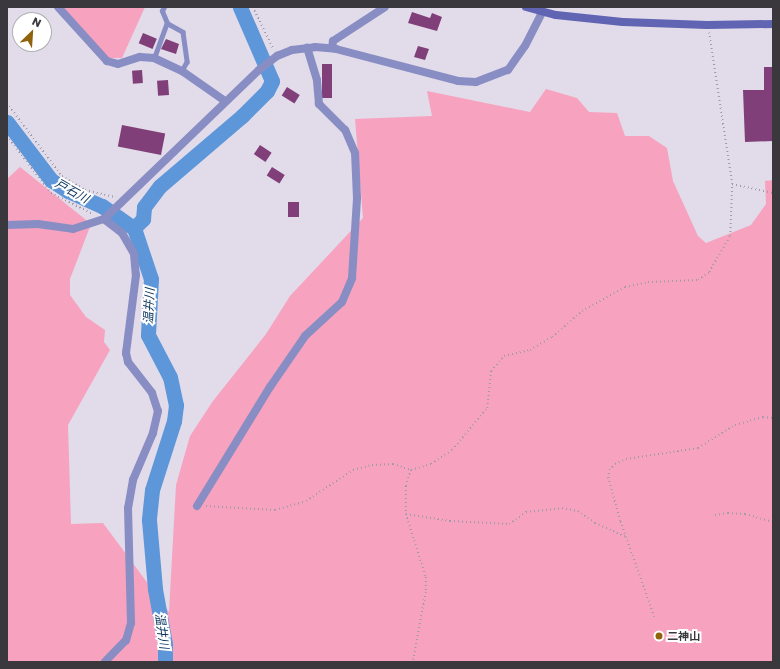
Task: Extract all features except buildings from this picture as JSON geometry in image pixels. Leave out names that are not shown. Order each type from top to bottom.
[{"type":"main road","points":[[526,7],[624,22],[707,25],[773,24]]},
{"type":"street","points":[[58,7],[107,62],[118,64],[140,57],[154,58],[182,71],[225,101]]},
{"type":"street","points":[[332,48],[333,41],[385,7]]},
{"type":"street","points":[[7,225],[38,224],[73,229],[104,219],[225,101],[259,70],[276,57],[292,50],[307,48],[332,48],[458,81],[476,82],[508,70],[525,46],[542,10]]},
{"type":"street","points":[[197,506],[275,380],[305,336],[342,302],[352,278],[357,198],[355,153],[344,130],[319,104],[317,80],[307,48]]},
{"type":"street","points":[[104,219],[122,233],[134,254],[136,275],[126,353],[132,368],[152,393],[158,411],[153,433],[134,480],[128,508],[132,623],[126,640],[105,662]]},
{"type":"lane","points":[[164,7],[162,11],[167,23],[183,32],[187,62],[182,71]]},
{"type":"lane","points":[[154,58],[167,23]]},
{"type":"path","points":[[253,7],[276,57]]},
{"type":"path","points":[[197,506],[274,510],[306,500],[353,470],[372,465],[393,464],[412,470],[431,464],[452,450],[472,428],[487,408],[491,371],[504,356],[530,350],[552,337],[582,311],[624,287],[648,282],[698,280],[710,272],[730,236],[732,184],[707,25]]},
{"type":"path","points":[[7,103],[62,176],[85,190],[118,197],[122,203]]},
{"type":"path","points":[[7,136],[51,193],[104,219]]},
{"type":"path","points":[[732,184],[773,192]]},
{"type":"path","points":[[654,617],[608,478],[609,470],[615,464],[626,458],[698,448],[735,425],[763,417],[773,418]]},
{"type":"path","points":[[412,470],[406,486],[406,514],[426,577],[425,605],[413,662]]},
{"type":"path","points":[[406,514],[481,524],[509,524],[526,512],[562,508],[578,511],[609,531],[628,538]]},
{"type":"path","points":[[715,515],[728,512],[745,514],[773,522]]},
{"type":"shaded area","points":[[63,7],[145,7],[122,58],[108,58]]},
{"type":"shaded area","points":[[546,89],[577,98],[589,112],[617,113],[625,136],[649,136],[667,148],[673,181],[698,236],[706,243],[751,225],[766,204],[765,181],[773,180],[773,662],[7,662],[7,179],[20,167],[91,224],[70,279],[70,295],[86,317],[105,330],[104,342],[110,350],[68,425],[71,524],[103,523],[169,612],[176,485],[190,436],[213,401],[266,334],[290,296],[363,218],[355,119],[432,116],[427,91],[530,112]]},
{"type":"waterway","name":"温井川","points":[[134,228],[143,219],[144,207],[160,186],[242,116],[267,91],[272,81],[240,7]]},
{"type":"waterway","name":"戸石川","points":[[7,122],[51,180],[68,191],[102,206],[134,228]]},
{"type":"waterway","name":"温井川","points":[[134,228],[151,279],[148,335],[170,377],[176,405],[174,421],[152,490],[149,520],[155,589],[165,644],[165,662]]},
{"type":"place","name":"二神山","points":[[659,636]]}]
